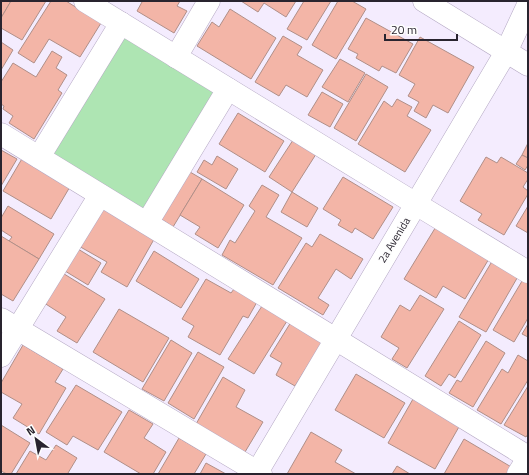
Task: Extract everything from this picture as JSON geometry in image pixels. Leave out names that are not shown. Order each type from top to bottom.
[{"type":"street","points":[[85,1],[528,272]]},
{"type":"street","points":[[176,57],[209,1]]},
{"type":"street","points":[[424,1],[528,64]]},
{"type":"street","name":"2a Avenida","points":[[258,473],[506,52],[528,4]]},
{"type":"street","points":[[39,157],[120,23]]},
{"type":"street","points":[[147,224],[228,89]]},
{"type":"street","points":[[1,134],[528,458],[518,474]]},
{"type":"street","points":[[1,356],[9,324],[100,195]]},
{"type":"street","points":[[9,324],[258,473]]},
{"type":"green space","points":[[124,34],[216,93],[143,211],[51,152]]},
{"type":"building","points":[[1,1],[11,1],[1,18]]},
{"type":"building","points":[[11,1],[46,1],[22,40],[1,28],[1,18]]},
{"type":"building","points":[[51,1],[66,1],[101,23],[80,57],[49,39],[34,63],[18,53]]},
{"type":"building","points":[[141,1],[180,1],[177,6],[187,11],[174,33],[137,11],[142,2]]},
{"type":"building","points":[[241,1],[296,1],[286,17],[264,3],[258,12]]},
{"type":"building","points":[[304,1],[331,1],[307,40],[287,29]]},
{"type":"building","points":[[338,1],[352,1],[366,9],[336,59],[312,45]]},
{"type":"building","points":[[230,9],[276,38],[251,79],[197,46],[212,22],[219,27]]},
{"type":"building","points":[[366,18],[413,44],[396,73],[382,66],[379,71],[356,58],[358,54],[348,49]]},
{"type":"building","points":[[283,36],[302,47],[297,55],[323,70],[307,97],[286,85],[279,96],[255,82]]},
{"type":"building","points":[[420,37],[474,67],[448,113],[433,105],[426,118],[414,111],[419,102],[408,96],[415,84],[399,75]]},
{"type":"building","points":[[1,42],[13,50],[1,70]]},
{"type":"building","points":[[52,51],[62,57],[56,68],[67,75],[58,90],[62,93],[34,139],[9,123],[13,116],[3,109],[4,106],[1,104],[1,82],[13,63],[36,77]]},
{"type":"building","points":[[340,59],[365,73],[348,102],[322,87]]},
{"type":"building","points":[[366,74],[388,87],[356,141],[334,128]]},
{"type":"building","points":[[322,92],[343,104],[330,127],[308,115]]},
{"type":"building","points":[[397,99],[412,107],[407,116],[431,130],[405,172],[358,144],[384,101],[392,107]]},
{"type":"building","points":[[238,113],[284,141],[265,172],[219,144]]},
{"type":"building","points":[[295,137],[318,151],[292,192],[269,177]]},
{"type":"building","points":[[528,143],[528,158],[522,155]]},
{"type":"building","points":[[1,150],[17,159],[1,186]]},
{"type":"building","points":[[522,155],[528,158],[528,165],[525,170],[516,164]]},
{"type":"building","points":[[217,156],[238,169],[226,189],[197,172],[204,160],[212,165]]},
{"type":"building","points":[[23,157],[71,185],[51,219],[3,191]]},
{"type":"building","points":[[486,157],[497,163],[501,157],[528,173],[528,179],[523,187],[528,191],[528,194],[504,235],[478,220],[482,214],[460,201]]},
{"type":"building","points":[[190,172],[202,179],[173,227],[161,219]]},
{"type":"building","points":[[343,177],[393,207],[373,239],[355,228],[352,233],[338,225],[341,220],[323,209]]},
{"type":"building","points":[[202,179],[244,205],[218,248],[195,234],[200,227],[180,215]]},
{"type":"building","points":[[262,185],[279,195],[266,217],[302,238],[273,285],[222,255],[230,240],[235,243],[255,211],[249,206]]},
{"type":"building","points":[[292,192],[318,208],[307,227],[281,212]]},
{"type":"building","points":[[101,202],[157,234],[127,287],[101,272],[107,262],[77,245]]},
{"type":"building","points":[[8,206],[54,234],[39,259],[9,241],[12,237],[1,230],[1,218]]},
{"type":"building","points":[[528,206],[528,233],[516,226]]},
{"type":"building","points":[[437,225],[490,257],[465,299],[443,286],[436,298],[404,279]]},
{"type":"building","points":[[320,234],[363,259],[351,279],[336,269],[318,298],[329,305],[323,315],[278,288],[306,243],[312,247]]},
{"type":"building","points":[[1,236],[39,259],[13,301],[1,294]]},
{"type":"building","points":[[78,249],[101,263],[88,285],[65,271]]},
{"type":"building","points":[[154,251],[199,279],[181,308],[136,281]]},
{"type":"building","points":[[494,258],[520,273],[486,332],[459,317]]},
{"type":"building","points":[[56,269],[105,299],[77,343],[57,331],[66,317],[38,299]]},
{"type":"building","points":[[525,276],[528,278],[528,318],[514,342],[493,330]]},
{"type":"building","points":[[206,279],[231,293],[234,289],[257,302],[248,318],[243,316],[220,355],[188,337],[194,326],[182,319]]},
{"type":"building","points":[[420,295],[444,309],[407,368],[392,359],[399,348],[381,337],[400,305],[410,311]]},
{"type":"building","points":[[262,306],[287,321],[254,374],[228,359]]},
{"type":"building","points":[[119,309],[169,338],[143,382],[93,352]]},
{"type":"building","points":[[459,321],[481,335],[455,378],[449,374],[441,386],[425,376]]},
{"type":"building","points":[[291,322],[323,341],[295,386],[276,375],[282,363],[270,356]]},
{"type":"building","points":[[528,324],[528,337],[522,334]]},
{"type":"building","points":[[171,340],[192,353],[164,401],[142,389]]},
{"type":"building","points":[[486,341],[505,353],[473,407],[449,393],[457,380],[461,382]]},
{"type":"building","points":[[23,345],[63,369],[55,382],[66,388],[39,434],[13,418],[22,404],[1,392],[1,383]]},
{"type":"building","points":[[198,352],[224,367],[194,419],[168,403]]},
{"type":"building","points":[[518,355],[528,361],[528,380],[501,424],[477,410],[502,369],[508,373]]},
{"type":"building","points":[[356,374],[405,403],[384,438],[335,410]]},
{"type":"building","points":[[223,377],[245,390],[236,407],[263,422],[245,452],[196,424]]},
{"type":"building","points":[[76,385],[122,412],[98,450],[73,436],[67,445],[46,432]]},
{"type":"building","points":[[528,386],[528,434],[526,437],[504,425]]},
{"type":"building","points":[[413,399],[460,425],[435,469],[388,443]]},
{"type":"building","points":[[129,410],[153,424],[144,438],[166,452],[153,474],[141,474],[104,452]]},
{"type":"building","points":[[1,425],[30,443],[11,474],[1,471]]},
{"type":"building","points":[[311,432],[342,450],[335,462],[356,474],[287,474]]},
{"type":"building","points":[[179,438],[206,454],[194,474],[158,474]]},
{"type":"building","points":[[464,439],[513,468],[510,474],[444,474]]},
{"type":"building","points":[[56,445],[77,458],[68,473],[69,474],[16,474],[30,451],[46,460]]},
{"type":"building","points":[[206,463],[226,474],[200,474]]},
{"type":"building","points":[[397,466],[410,474],[392,474]]}]
